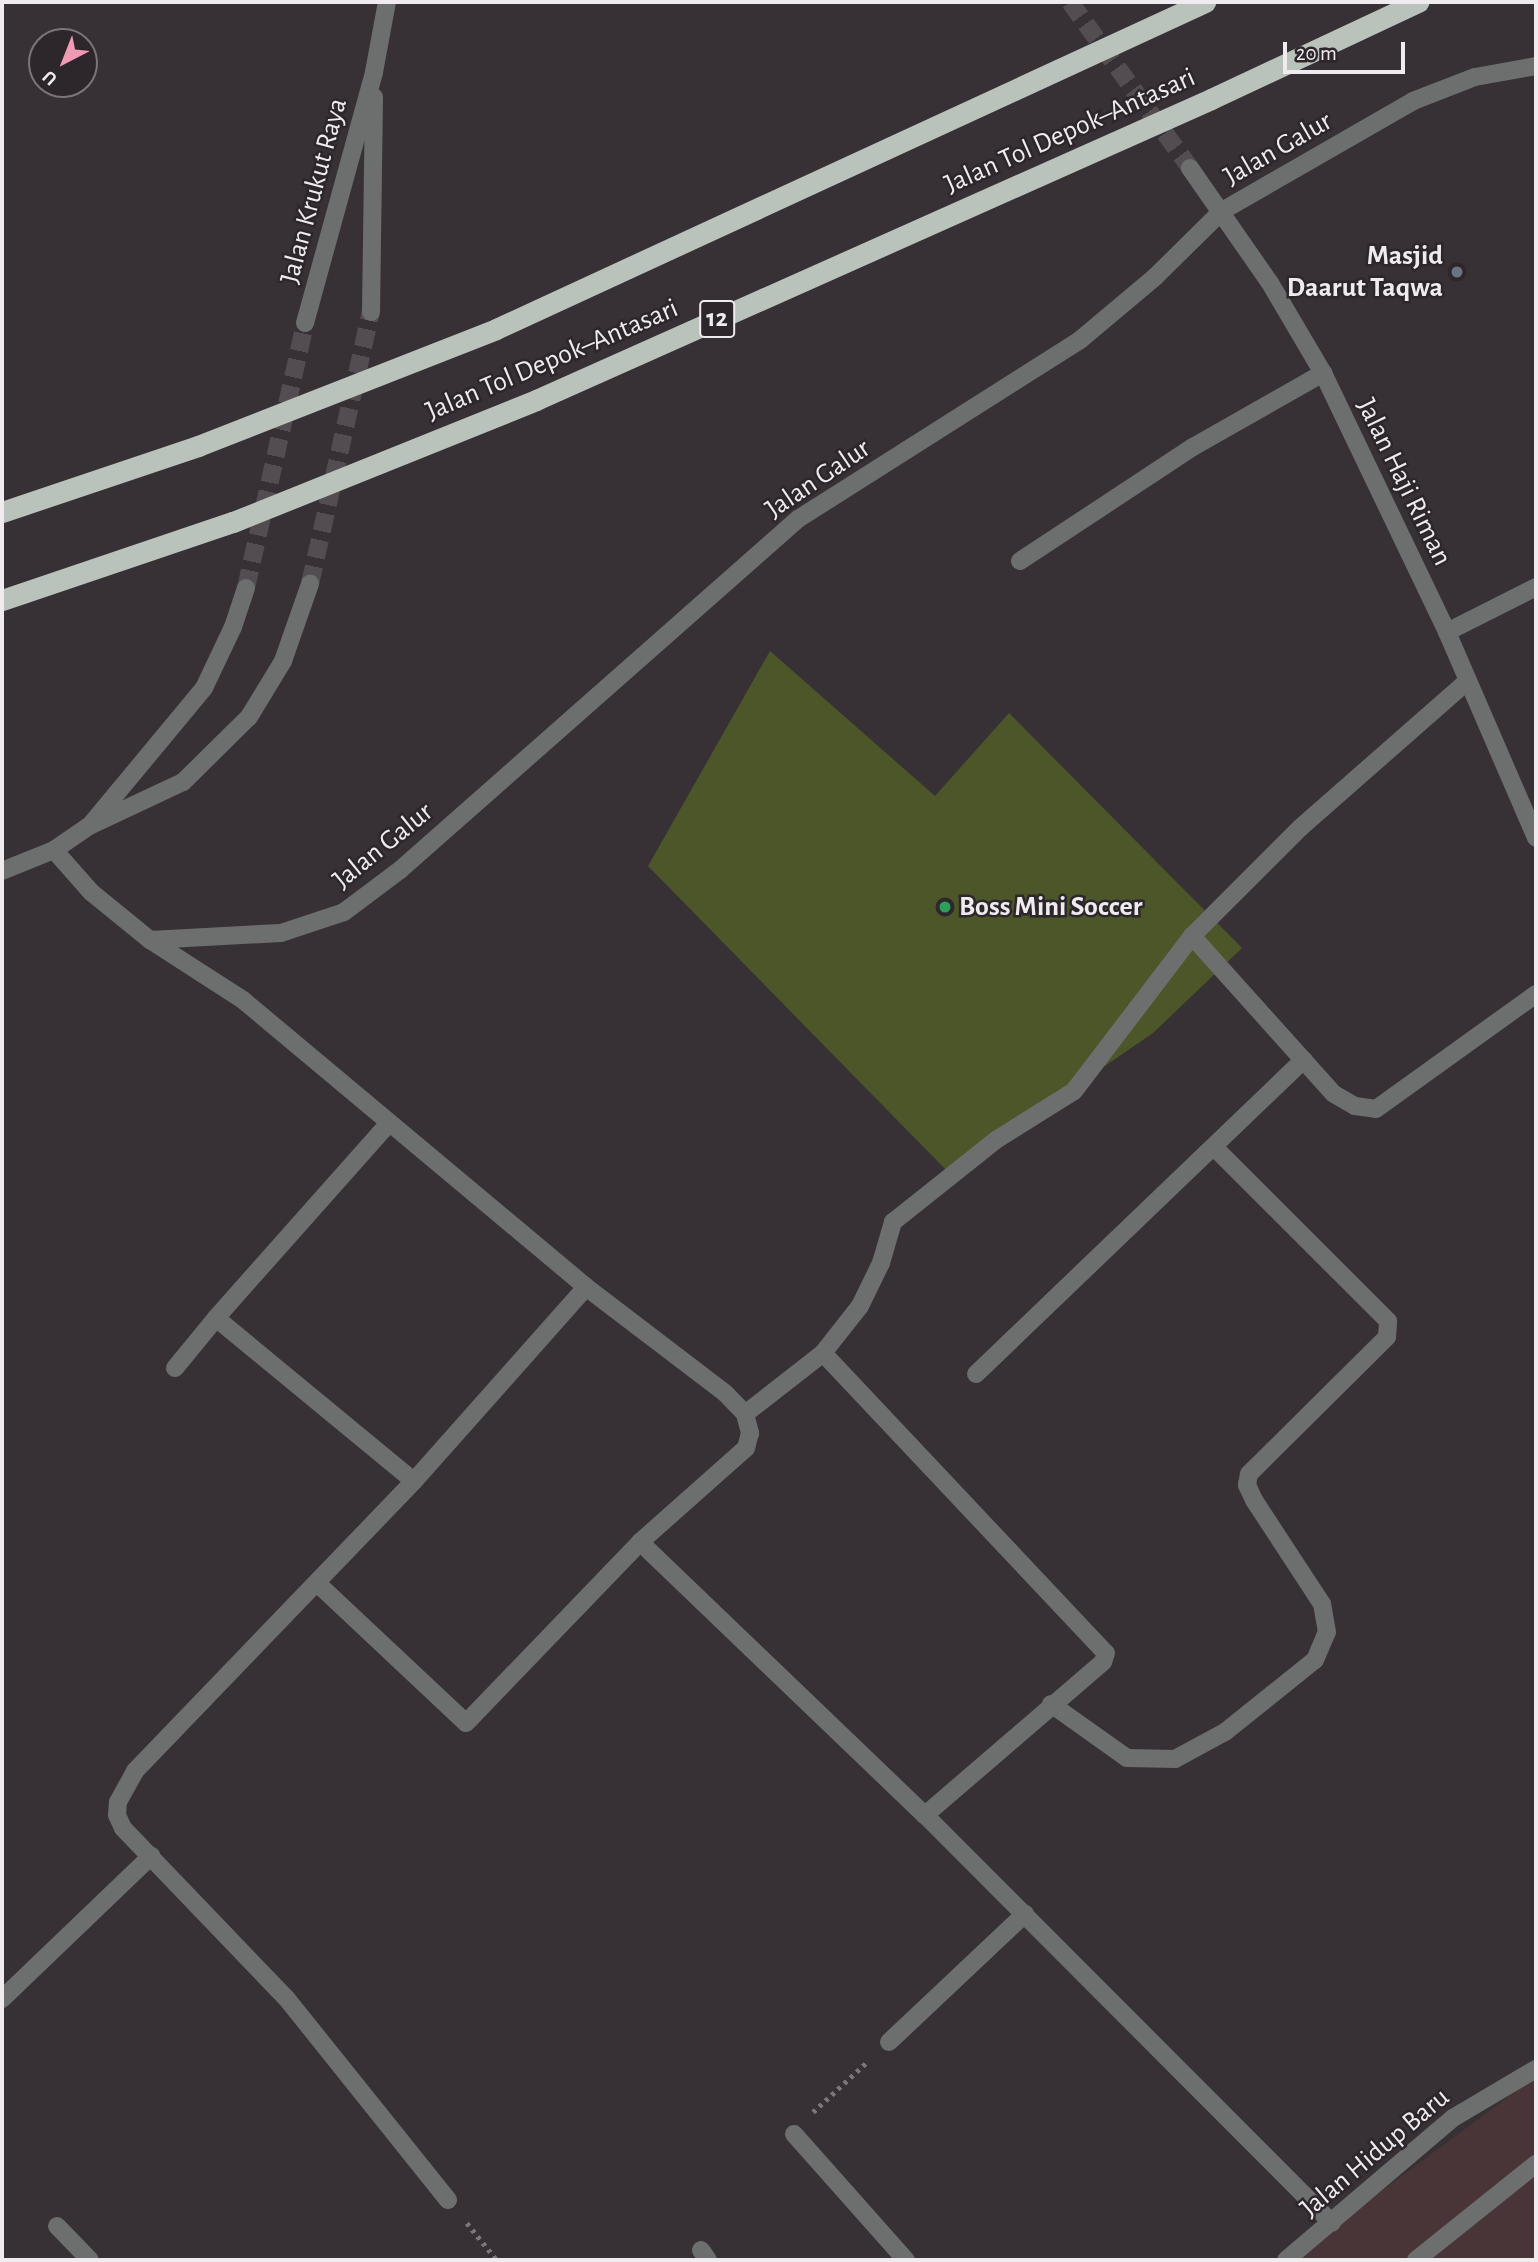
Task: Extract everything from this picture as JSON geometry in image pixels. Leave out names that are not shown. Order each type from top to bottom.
[{"type":"highway","name":"Jalan Tol Depok–Antasari","points":[[2,512],[198,446],[496,329],[1205,2]]},
{"type":"highway","name":"Jalan Tol Depok–Antasari","points":[[2,600],[233,522],[536,400],[1199,105],[1418,2]]},
{"type":"street","name":"Jalan Krukut Raya","points":[[305,323],[374,72],[387,2]]},
{"type":"street","name":"Jalan Galur","points":[[150,940],[281,933],[344,912],[400,870],[798,519],[1080,340],[1155,277],[1222,211],[1413,101],[1475,77],[1536,66]]},
{"type":"street","name":"Jalan Krukut Raya","points":[[372,312],[374,72]]},
{"type":"street","name":"Jalan Haji Riman","points":[[1190,168],[1222,211],[1323,373],[1447,632],[1466,682],[1536,838]]},
{"type":"street","points":[[1020,561],[1193,447],[1323,373]]},
{"type":"street","points":[[2,871],[54,850],[89,826],[183,782],[249,718],[283,661],[310,584]]},
{"type":"street","points":[[1447,632],[1536,587]]},
{"type":"street","points":[[89,826],[204,688],[233,627],[246,588]]},
{"type":"street","points":[[745,1414],[823,1353],[867,1296],[893,1222],[996,1140],[1074,1091],[1192,936],[1300,828],[1466,682]]},
{"type":"street","points":[[54,850],[91,891],[150,940],[243,1000],[586,1287],[725,1393],[745,1414],[750,1433],[746,1448],[640,1542],[466,1723],[317,1583]]},
{"type":"street","points":[[1192,936],[1334,1094],[1355,1106],[1376,1109],[1536,994]]},
{"type":"street","points":[[976,1374],[1304,1060]]},
{"type":"street","points":[[175,1368],[389,1123]]},
{"type":"street","points":[[1051,1704],[1127,1758],[1175,1759],[1225,1732],[1315,1660],[1327,1632],[1322,1604],[1254,1500],[1247,1485],[1249,1474],[1387,1337],[1388,1321],[1214,1147]]},
{"type":"street","points":[[448,2200],[286,1998],[151,1856],[117,1815],[124,1787],[414,1481],[586,1287]]},
{"type":"street","points":[[216,1318],[414,1481]]},
{"type":"street","points":[[823,1353],[1102,1644],[1103,1662],[925,1815]]},
{"type":"street","points":[[640,1542],[925,1815],[1332,2223]]},
{"type":"street","points":[[2,1999],[151,1856]]},
{"type":"street","points":[[888,2042],[1025,1914]]},
{"type":"street","name":"Jalan Hidup Baru","points":[[1286,2260],[1453,2118],[1536,2069]]},
{"type":"street","points":[[794,2134],[906,2260]]},
{"type":"street","points":[[1416,2260],[1536,2164]]},
{"type":"street","points":[[57,2227],[90,2260]]},
{"type":"path","points":[[794,2134],[888,2042]]},
{"type":"path","points":[[448,2200],[498,2260]]},
{"type":"shaded area","points":[[1536,2076],[1536,2260],[1289,2260]]},
{"type":"green space","name":"Boss Mini Soccer","points":[[770,651],[935,796],[1009,713],[1242,948],[1153,1033],[949,1173],[648,866]]},
{"type":"tunnel","points":[[1070,2],[1190,168]]},
{"type":"tunnel","points":[[310,584],[371,312]]},
{"type":"tunnel","points":[[246,588],[305,323]]},
{"type":"place","name":"Masjid Daarut Taqwa","points":[[1457,272]]},
{"type":"place","name":"Boss Mini Soccer","points":[[945,907]]}]
